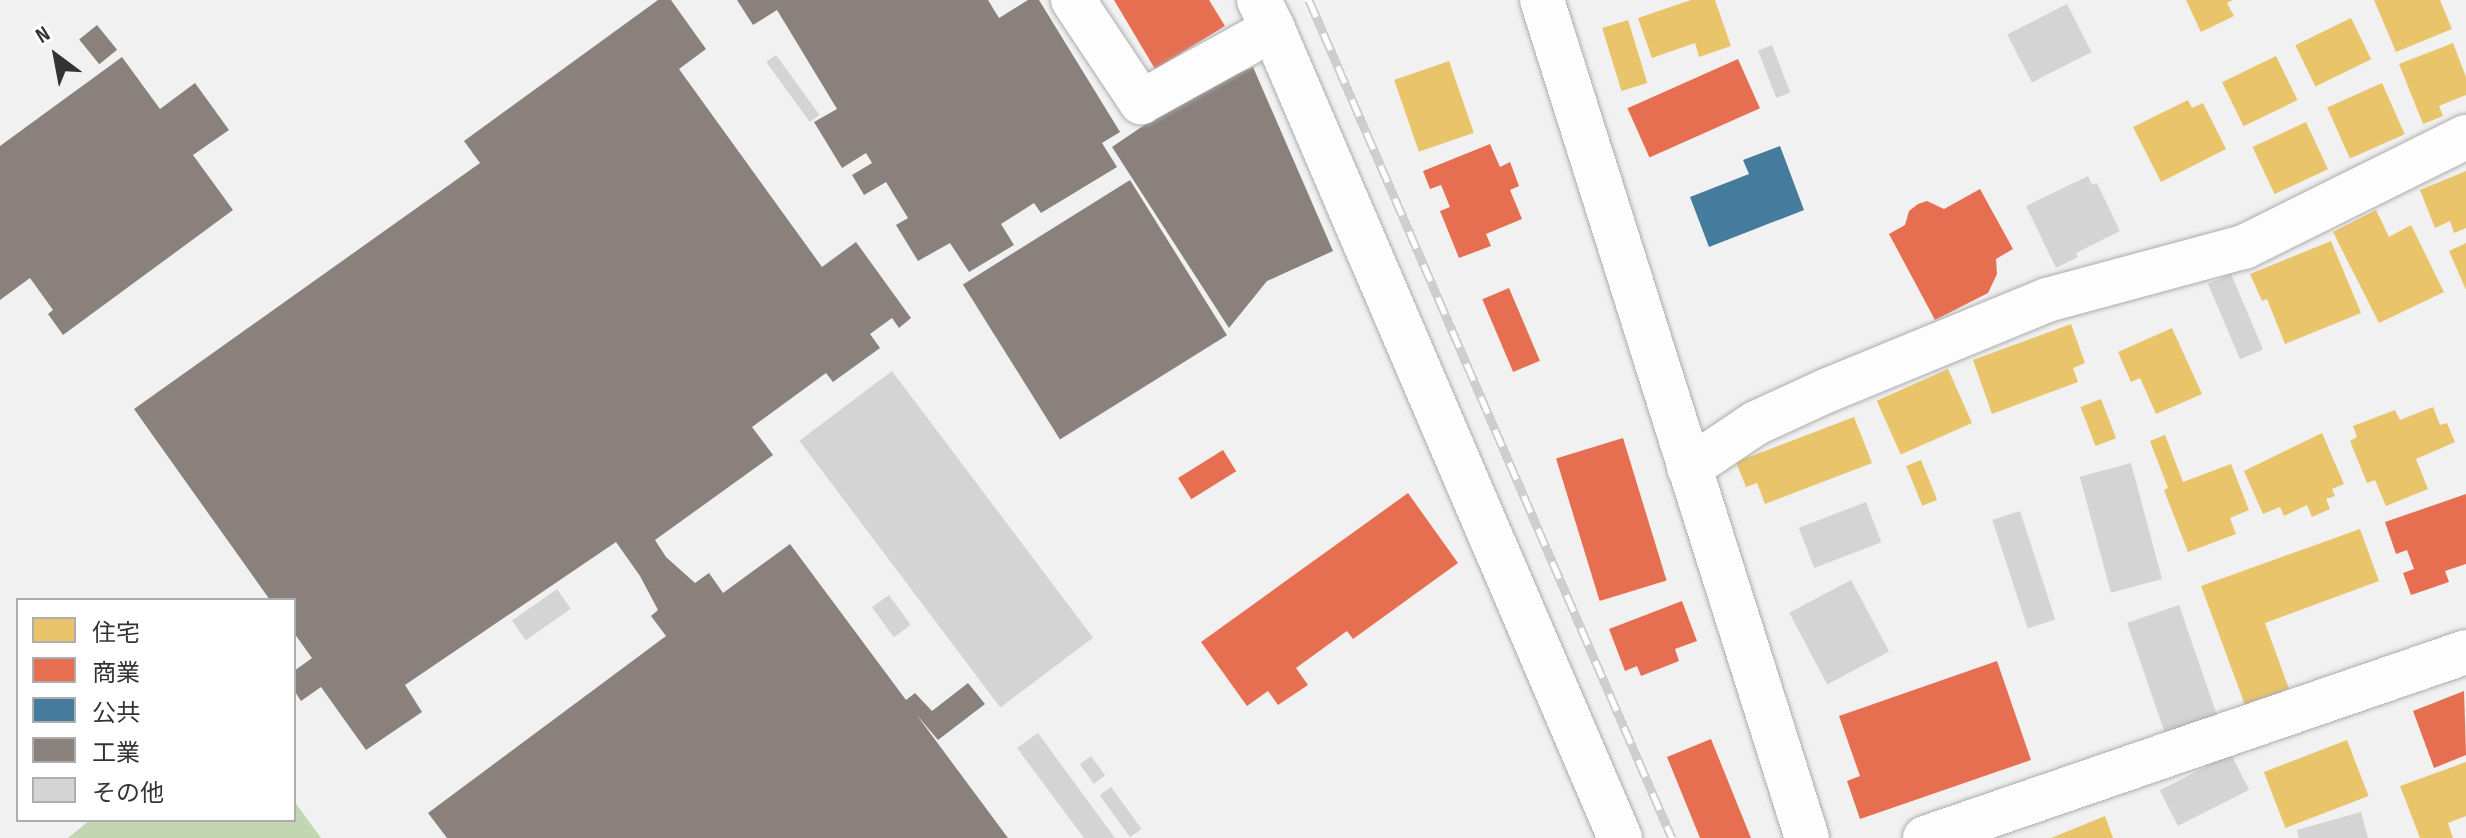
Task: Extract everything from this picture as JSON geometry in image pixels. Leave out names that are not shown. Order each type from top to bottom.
[{"type":"street","points":[[1073,0],[1141,102],[1266,15],[1620,838]]},
{"type":"street","points":[[1542,0],[1807,838]]},
{"type":"street","points":[[1689,468],[1756,423],[1828,390],[2047,300],[2244,247],[2466,137]]},
{"type":"street","points":[[1925,838],[2466,652]]},
{"type":"green space","points":[[296,804],[321,838],[68,838],[88,822],[296,822]]},
{"type":"building: 住宅","points":[[1691,0],[1715,0],[1731,46],[1699,57],[1695,43],[1652,58],[1638,18]]},
{"type":"building: 住宅","points":[[2186,0],[2233,0],[2227,3],[2234,16],[2201,32]]},
{"type":"building: 住宅","points":[[2374,0],[2440,0],[2452,29],[2396,52]]},
{"type":"building: 住宅","points":[[2351,18],[2371,59],[2315,87],[2295,45]]},
{"type":"building: 住宅","points":[[1628,20],[1647,83],[1621,91],[1602,28]]},
{"type":"building: 住宅","points":[[2453,43],[2466,77],[2466,95],[2439,106],[2443,116],[2423,124],[2399,64]]},
{"type":"building: 住宅","points":[[2276,56],[2297,100],[2244,126],[2222,82]]},
{"type":"building: 住宅","points":[[1449,61],[1474,133],[1419,152],[1394,80]]},
{"type":"building: 住宅","points":[[2382,83],[2405,134],[2350,159],[2327,107]]},
{"type":"building: 住宅","points":[[2188,100],[2192,108],[2203,103],[2226,149],[2161,182],[2133,127]]},
{"type":"building: 住宅","points":[[2306,122],[2328,169],[2275,194],[2253,147]]},
{"type":"building: 住宅","points":[[2466,171],[2466,228],[2454,233],[2450,221],[2435,228],[2420,190]]},
{"type":"building: 住宅","points":[[2376,210],[2389,237],[2411,225],[2444,292],[2379,323],[2333,232]]},
{"type":"building: 住宅","points":[[2331,241],[2361,313],[2285,344],[2267,299],[2262,301],[2250,274]]},
{"type":"building: 住宅","points":[[2466,243],[2466,290],[2449,251]]},
{"type":"building: 住宅","points":[[2071,324],[2085,363],[2073,368],[2078,382],[1992,414],[1973,360]]},
{"type":"building: 住宅","points":[[2172,328],[2202,394],[2156,414],[2140,378],[2131,382],[2118,352]]},
{"type":"building: 住宅","points":[[1948,369],[1972,423],[1901,455],[1877,401]]},
{"type":"building: 住宅","points":[[2101,399],[2116,438],[2096,446],[2080,407]]},
{"type":"building: 住宅","points":[[2433,407],[2440,425],[2447,423],[2455,442],[2416,459],[2428,489],[2386,506],[2375,480],[2367,483],[2350,441],[2357,437],[2353,426],[2395,410],[2400,420]]},
{"type":"building: 住宅","points":[[1854,417],[1872,463],[1765,504],[1757,483],[1746,487],[1736,462]]},
{"type":"building: 住宅","points":[[2322,433],[2344,484],[2332,489],[2335,496],[2326,499],[2330,509],[2312,517],[2307,505],[2284,516],[2280,507],[2263,514],[2244,471]]},
{"type":"building: 住宅","points":[[2165,435],[2183,482],[2231,464],[2249,510],[2230,518],[2236,534],[2188,552],[2164,490],[2168,488],[2150,441]]},
{"type":"building: 住宅","points":[[1921,460],[1937,500],[1922,506],[1906,466]]},
{"type":"building: 住宅","points":[[2360,529],[2379,581],[2265,623],[2289,689],[2245,705],[2201,586]]},
{"type":"building: 住宅","points":[[2347,740],[2369,796],[2285,828],[2264,772]]},
{"type":"building: 住宅","points":[[2466,762],[2466,816],[2448,823],[2453,838],[2420,838],[2400,786]]},
{"type":"building: 住宅","points":[[2105,816],[2113,838],[2051,838]]},
{"type":"building: 商業","points":[[1114,0],[1209,0],[1225,26],[1155,69]]},
{"type":"building: 商業","points":[[1738,59],[1760,108],[1649,158],[1627,108]]},
{"type":"building: 商業","points":[[1490,144],[1500,167],[1510,162],[1519,186],[1510,190],[1522,219],[1486,234],[1491,246],[1459,258],[1440,211],[1450,207],[1441,185],[1430,189],[1423,171]]},
{"type":"building: 商業","points":[[1980,189],[2013,249],[1996,259],[1997,274],[1988,293],[1935,320],[1889,234],[1905,225],[1909,211],[1918,204],[1927,201],[1944,209]]},
{"type":"building: 商業","points":[[1509,288],[1540,361],[1513,372],[1482,299]]},
{"type":"building: 商業","points":[[1623,438],[1667,580],[1600,601],[1556,458]]},
{"type":"building: 商業","points":[[1223,450],[1236,471],[1191,499],[1178,478]]},
{"type":"building: 商業","points":[[1408,493],[1458,563],[1353,639],[1347,631],[1296,668],[1308,685],[1278,705],[1268,691],[1247,706],[1201,642]]},
{"type":"building: 商業","points":[[2466,494],[2466,564],[2445,571],[2449,582],[2411,595],[2403,573],[2414,569],[2407,550],[2396,554],[2385,522]]},
{"type":"building: 商業","points":[[1682,601],[1697,641],[1675,649],[1679,661],[1641,676],[1637,666],[1625,671],[1609,629]]},
{"type":"building: 商業","points":[[1997,661],[2031,760],[1860,819],[1847,781],[1860,776],[1839,716]]},
{"type":"building: 商業","points":[[2464,691],[2466,755],[2434,768],[2413,711]]},
{"type":"building: 商業","points":[[1711,739],[1751,838],[1700,838],[1667,757]]},
{"type":"building: 公共","points":[[1780,146],[1804,210],[1709,247],[1690,197],[1749,174],[1743,160]]},
{"type":"building: 工業","points":[[658,0],[671,0],[706,49],[679,69],[822,267],[856,242],[911,318],[899,328],[892,318],[870,334],[880,348],[833,382],[826,373],[752,427],[773,455],[655,540],[666,557],[695,583],[709,573],[723,593],[790,544],[906,700],[915,693],[932,711],[968,683],[985,704],[938,740],[916,714],[1008,838],[447,838],[428,813],[666,636],[651,616],[658,610],[640,576],[616,542],[405,685],[422,712],[366,750],[321,687],[301,701],[296,693],[296,670],[312,658],[296,636],[296,598],[269,598],[134,409],[480,163],[464,141]]},
{"type":"building: 工業","points":[[737,0],[988,0],[999,18],[1028,0],[1039,0],[1120,132],[1102,143],[1117,167],[1041,213],[1034,203],[1001,224],[1014,245],[969,272],[950,243],[918,261],[896,225],[908,218],[886,182],[864,195],[852,175],[872,163],[866,153],[842,168],[814,122],[837,109],[777,10],[753,25]]},
{"type":"building: 工業","points":[[97,25],[117,50],[99,64],[79,39]]},
{"type":"building: 工業","points":[[122,57],[160,109],[195,83],[229,130],[193,155],[233,210],[63,335],[48,314],[53,310],[30,278],[0,300],[0,146]]},
{"type":"building: 工業","points":[[1253,67],[1333,251],[1267,281],[1229,328],[1112,147],[1187,96]]},
{"type":"building: 工業","points":[[1130,180],[1227,335],[1060,440],[963,284]]},
{"type":"building: その他","points":[[2067,4],[2092,52],[2032,83],[2007,34]]},
{"type":"building: その他","points":[[1772,45],[1790,93],[1776,98],[1758,50]]},
{"type":"building: その他","points":[[776,55],[819,115],[810,122],[766,62]]},
{"type":"building: その他","points":[[2088,176],[2092,185],[2097,183],[2120,231],[2076,253],[2078,257],[2056,268],[2026,206]]},
{"type":"building: その他","points":[[2231,274],[2263,349],[2240,359],[2208,284]]},
{"type":"building: その他","points":[[892,371],[1093,638],[1000,708],[799,441]]},
{"type":"building: その他","points":[[2131,463],[2162,579],[2111,593],[2080,477]]},
{"type":"building: その他","points":[[1866,502],[1881,542],[1814,568],[1799,528]]},
{"type":"building: その他","points":[[2020,511],[2055,619],[2028,628],[1992,520]]},
{"type":"building: その他","points":[[1851,580],[1889,652],[1827,684],[1789,613]]},
{"type":"building: その他","points":[[557,589],[571,609],[526,640],[512,621]]},
{"type":"building: その他","points":[[889,595],[911,625],[894,637],[872,607]]},
{"type":"building: その他","points":[[2179,605],[2220,724],[2168,742],[2127,623]]},
{"type":"building: その他","points":[[1038,733],[1115,838],[1084,838],[1017,748]]},
{"type":"building: その他","points":[[2231,754],[2249,790],[2178,826],[2160,790]]},
{"type":"building: その他","points":[[1091,756],[1105,775],[1094,784],[1080,764]]},
{"type":"building: その他","points":[[1111,787],[1142,829],[1130,837],[1100,795]]},
{"type":"building: その他","points":[[2361,812],[2368,838],[2299,838],[2297,830]]},
{"type":"railway","points":[[1309,0],[1672,838]]}]
